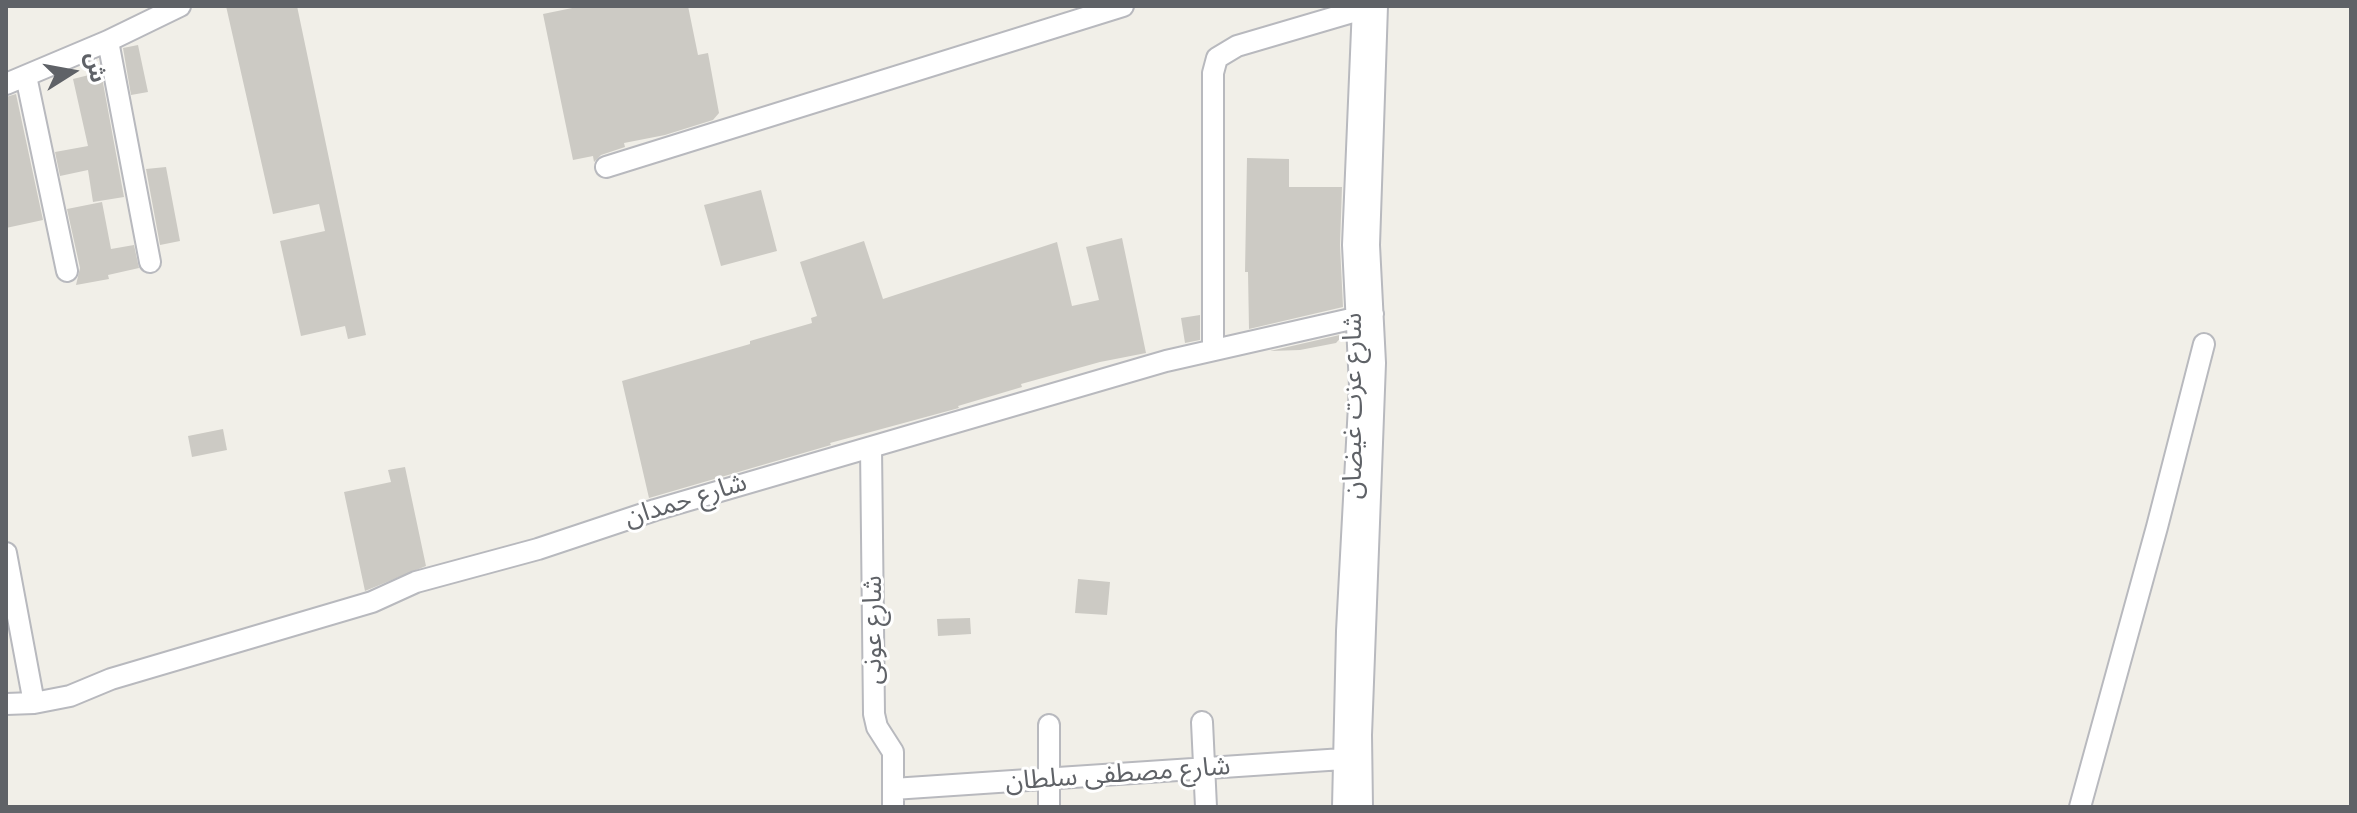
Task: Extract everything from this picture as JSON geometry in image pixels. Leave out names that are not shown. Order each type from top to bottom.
[{"type":"street","points":[[6,84],[108,41],[146,14],[180,6]]},
{"type":"street","points":[[606,167],[1123,6]]},
{"type":"street","points":[[1213,350],[1213,73],[1217,58],[1237,46],[1367,7]]},
{"type":"street","name":"شارع عزت غيضان","points":[[1343,807],[1360,386],[1369,245],[1367,7]]},
{"type":"street","points":[[108,41],[150,262]]},
{"type":"street","points":[[26,76],[67,271]]},
{"type":"street","name":"شارع عزت غيضان","points":[[1362,807],[1361,735],[1373,412],[1364,316]]},
{"type":"street","name":"شارع حمدان","points":[[6,704],[34,703],[70,696],[111,679],[372,602],[416,582],[558,543],[644,513],[1151,365],[1364,316]]},
{"type":"street","points":[[2080,807],[2204,344]]},
{"type":"street","name":"شارع عونى","points":[[871,447],[874,721],[893,752],[893,798]]},
{"type":"street","points":[[6,553],[34,703]]},
{"type":"street","points":[[1202,722],[1206,807]]},
{"type":"street","points":[[1049,725],[1049,807]]},
{"type":"street","name":"شارع مصطفى سلطان","points":[[893,798],[1049,781],[1343,759]]},
{"type":"building","points":[[226,6],[297,6],[366,335],[348,339],[345,326],[301,336],[280,241],[325,231],[319,204],[273,214]]},
{"type":"building","points":[[582,6],[688,6],[698,55],[708,53],[719,113],[713,120],[665,135],[624,143],[625,147],[601,155],[594,162],[593,156],[573,160],[543,14]]},
{"type":"building","points":[[138,45],[148,92],[131,95],[123,48]]},
{"type":"building","points":[[101,72],[124,197],[93,202],[88,170],[60,176],[55,152],[88,146],[73,79]]},
{"type":"building","points":[[16,94],[43,220],[6,228],[6,97]]},
{"type":"building","points":[[1247,158],[1289,159],[1289,187],[1342,187],[1340,245],[1343,307],[1249,329],[1248,272],[1245,272]]},
{"type":"building","points":[[166,167],[180,241],[160,245],[146,169]]},
{"type":"building","points":[[761,190],[777,251],[721,266],[704,205]]},
{"type":"building","points":[[102,202],[111,249],[134,245],[139,268],[108,275],[109,279],[76,285],[80,268],[67,209]]},
{"type":"building","points":[[1122,238],[1146,353],[1021,384],[1022,387],[959,408],[649,498],[622,381],[812,323],[811,318],[817,316],[800,262],[864,241],[883,299],[1057,242],[1072,306],[1099,300],[1086,247]]},
{"type":"building","points":[[1200,315],[1200,340],[1185,343],[1181,318]]},
{"type":"building","points":[[1344,334],[1336,343],[1300,350],[1270,351]]},
{"type":"building","points":[[223,429],[227,450],[192,457],[188,436]]},
{"type":"building","points":[[405,467],[426,566],[365,591],[344,492],[391,482],[388,470]]},
{"type":"building","points":[[1078,579],[1110,582],[1107,615],[1075,613]]},
{"type":"building","points":[[970,618],[971,634],[938,636],[937,619]]}]
